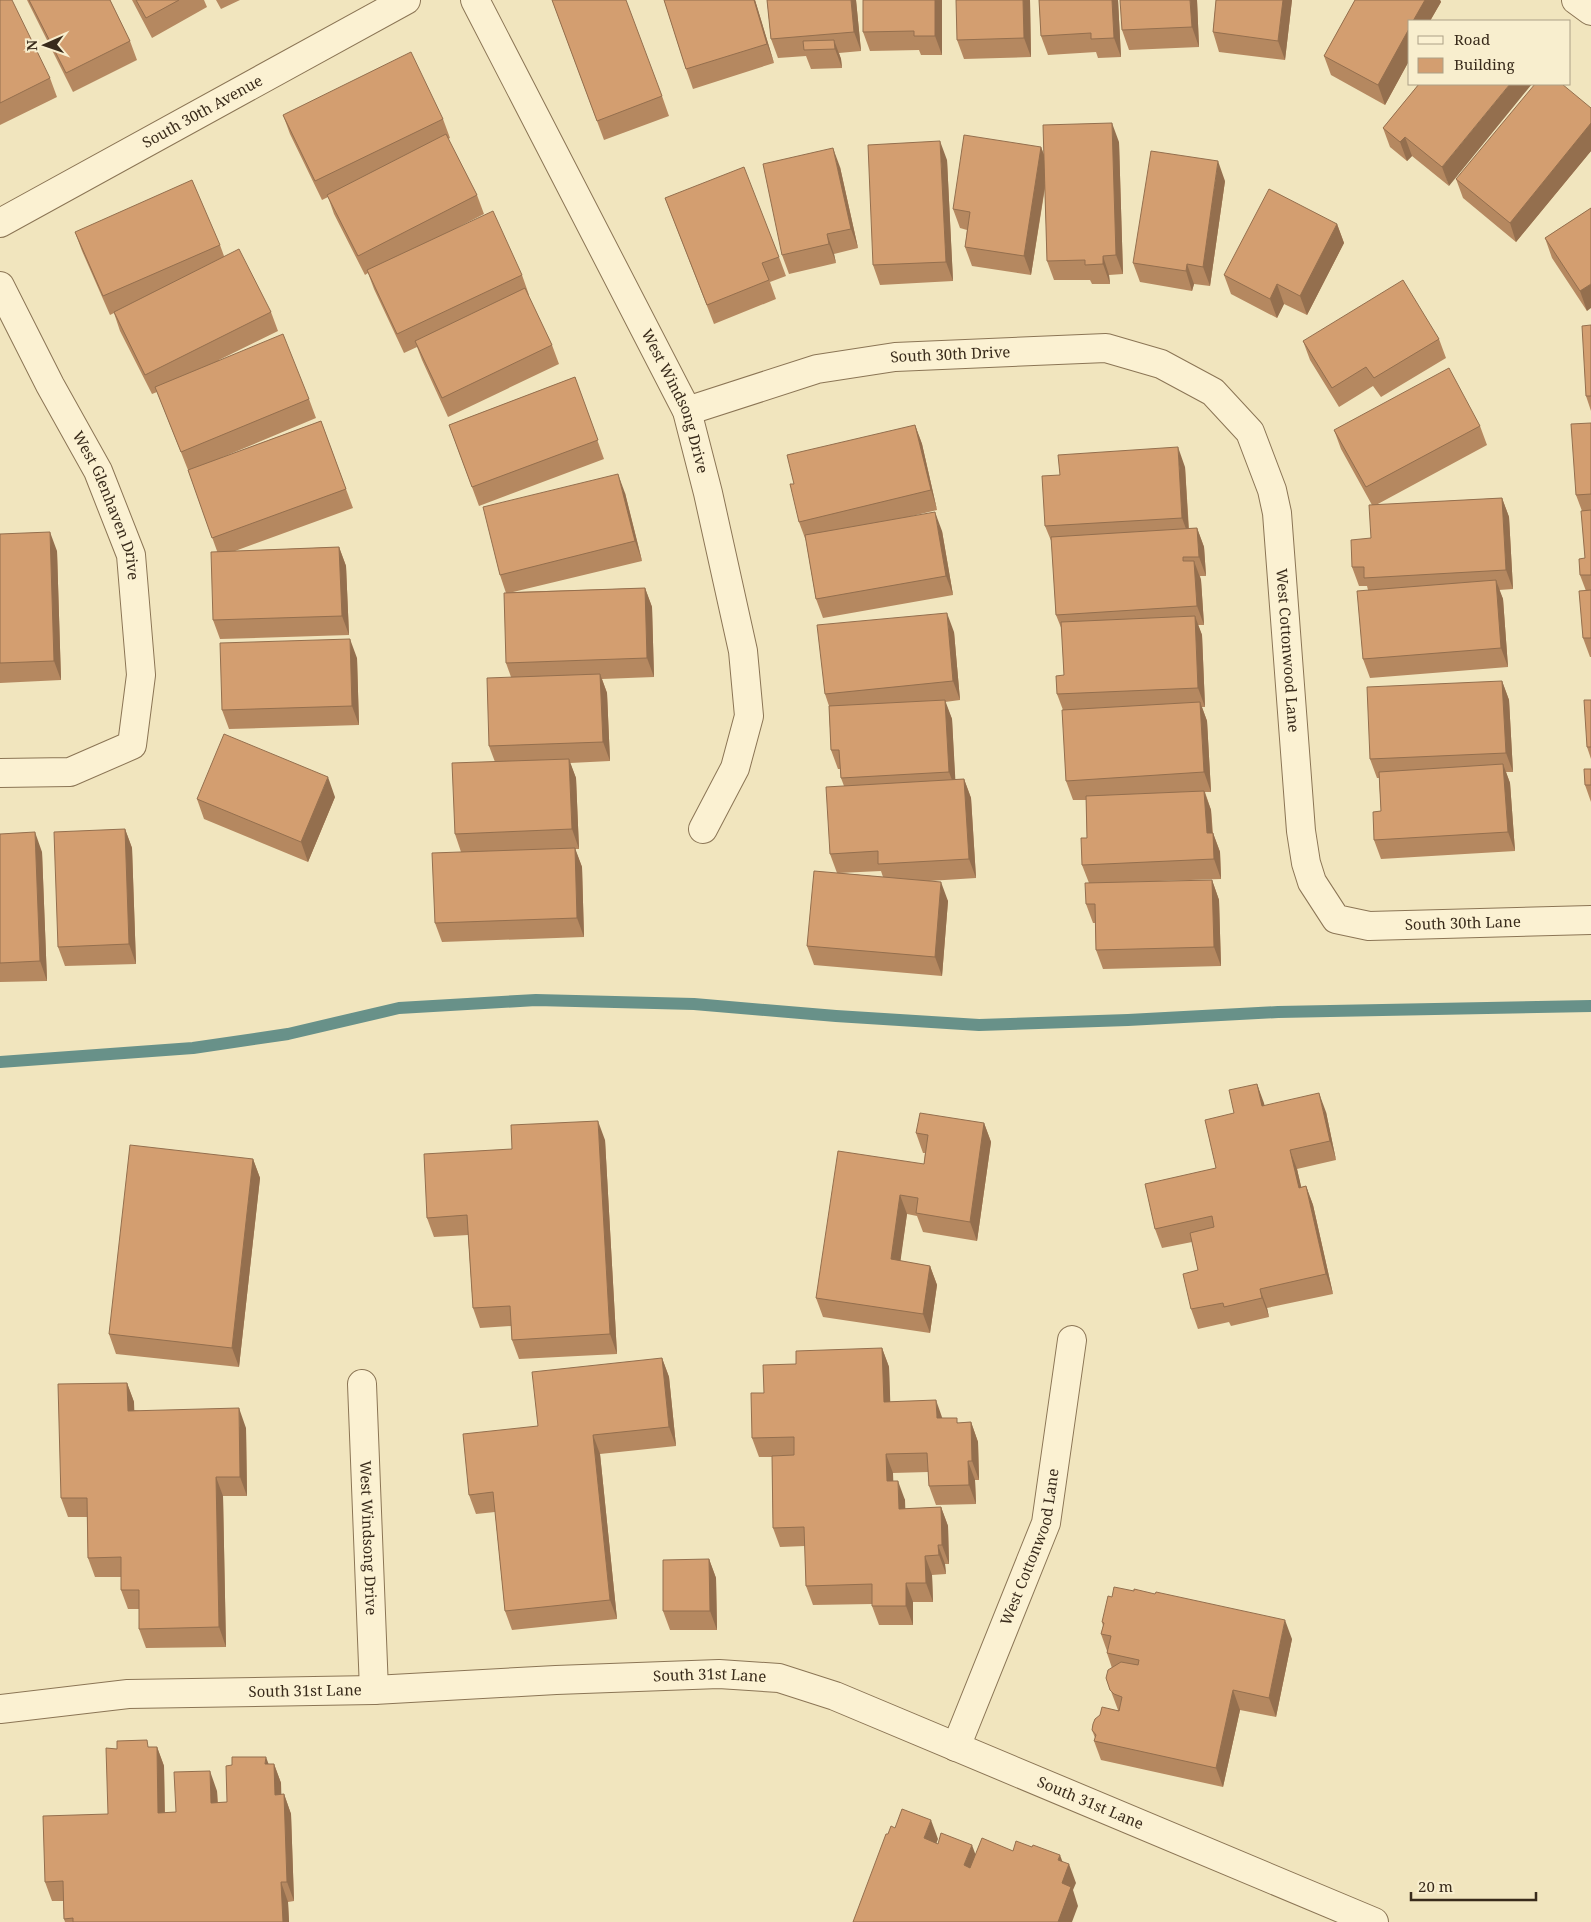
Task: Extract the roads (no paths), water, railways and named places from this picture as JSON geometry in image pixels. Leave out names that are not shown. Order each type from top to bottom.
[{"type":"street","name":"South 30th Avenue","points":[[0,223],[406,0]]},
{"type":"street","name":"West Windsong Drive","points":[[475,0],[687,411],[708,493],[743,651],[749,716],[735,768],[703,828]]},
{"type":"street","points":[[1576,0],[1591,11]]},
{"type":"street","name":"West Glenhaven Drive","points":[[0,286],[50,385],[98,471],[131,555],[142,675],[132,745],[70,772],[0,773]]},
{"type":"street","name":"South 30th Drive","points":[[687,411],[817,370],[895,357],[1106,348],[1161,364],[1213,392]]},
{"type":"street","name":"West Cottonwood Lane","points":[[1213,392],[1250,432],[1272,490],[1277,513],[1306,863],[1312,882],[1336,919]]},
{"type":"street","name":"South 30th Lane","points":[[1336,919],[1369,926],[1591,920]]},
{"type":"street","name":"West Cottonwood Lane","points":[[956,1747],[1046,1523],[1072,1340]]},
{"type":"street","name":"West Windsong Drive","points":[[362,1384],[374,1690]]},
{"type":"street","name":"South 31st Lane","points":[[0,1709],[128,1694],[374,1690],[556,1680],[719,1674],[779,1678],[835,1696],[1374,1922]]},
{"type":"waterway","points":[[0,1062],[193,1048],[288,1034],[399,1008],[536,1000],[694,1004],[836,1016],[979,1025],[1278,1012],[1591,1006]]}]
